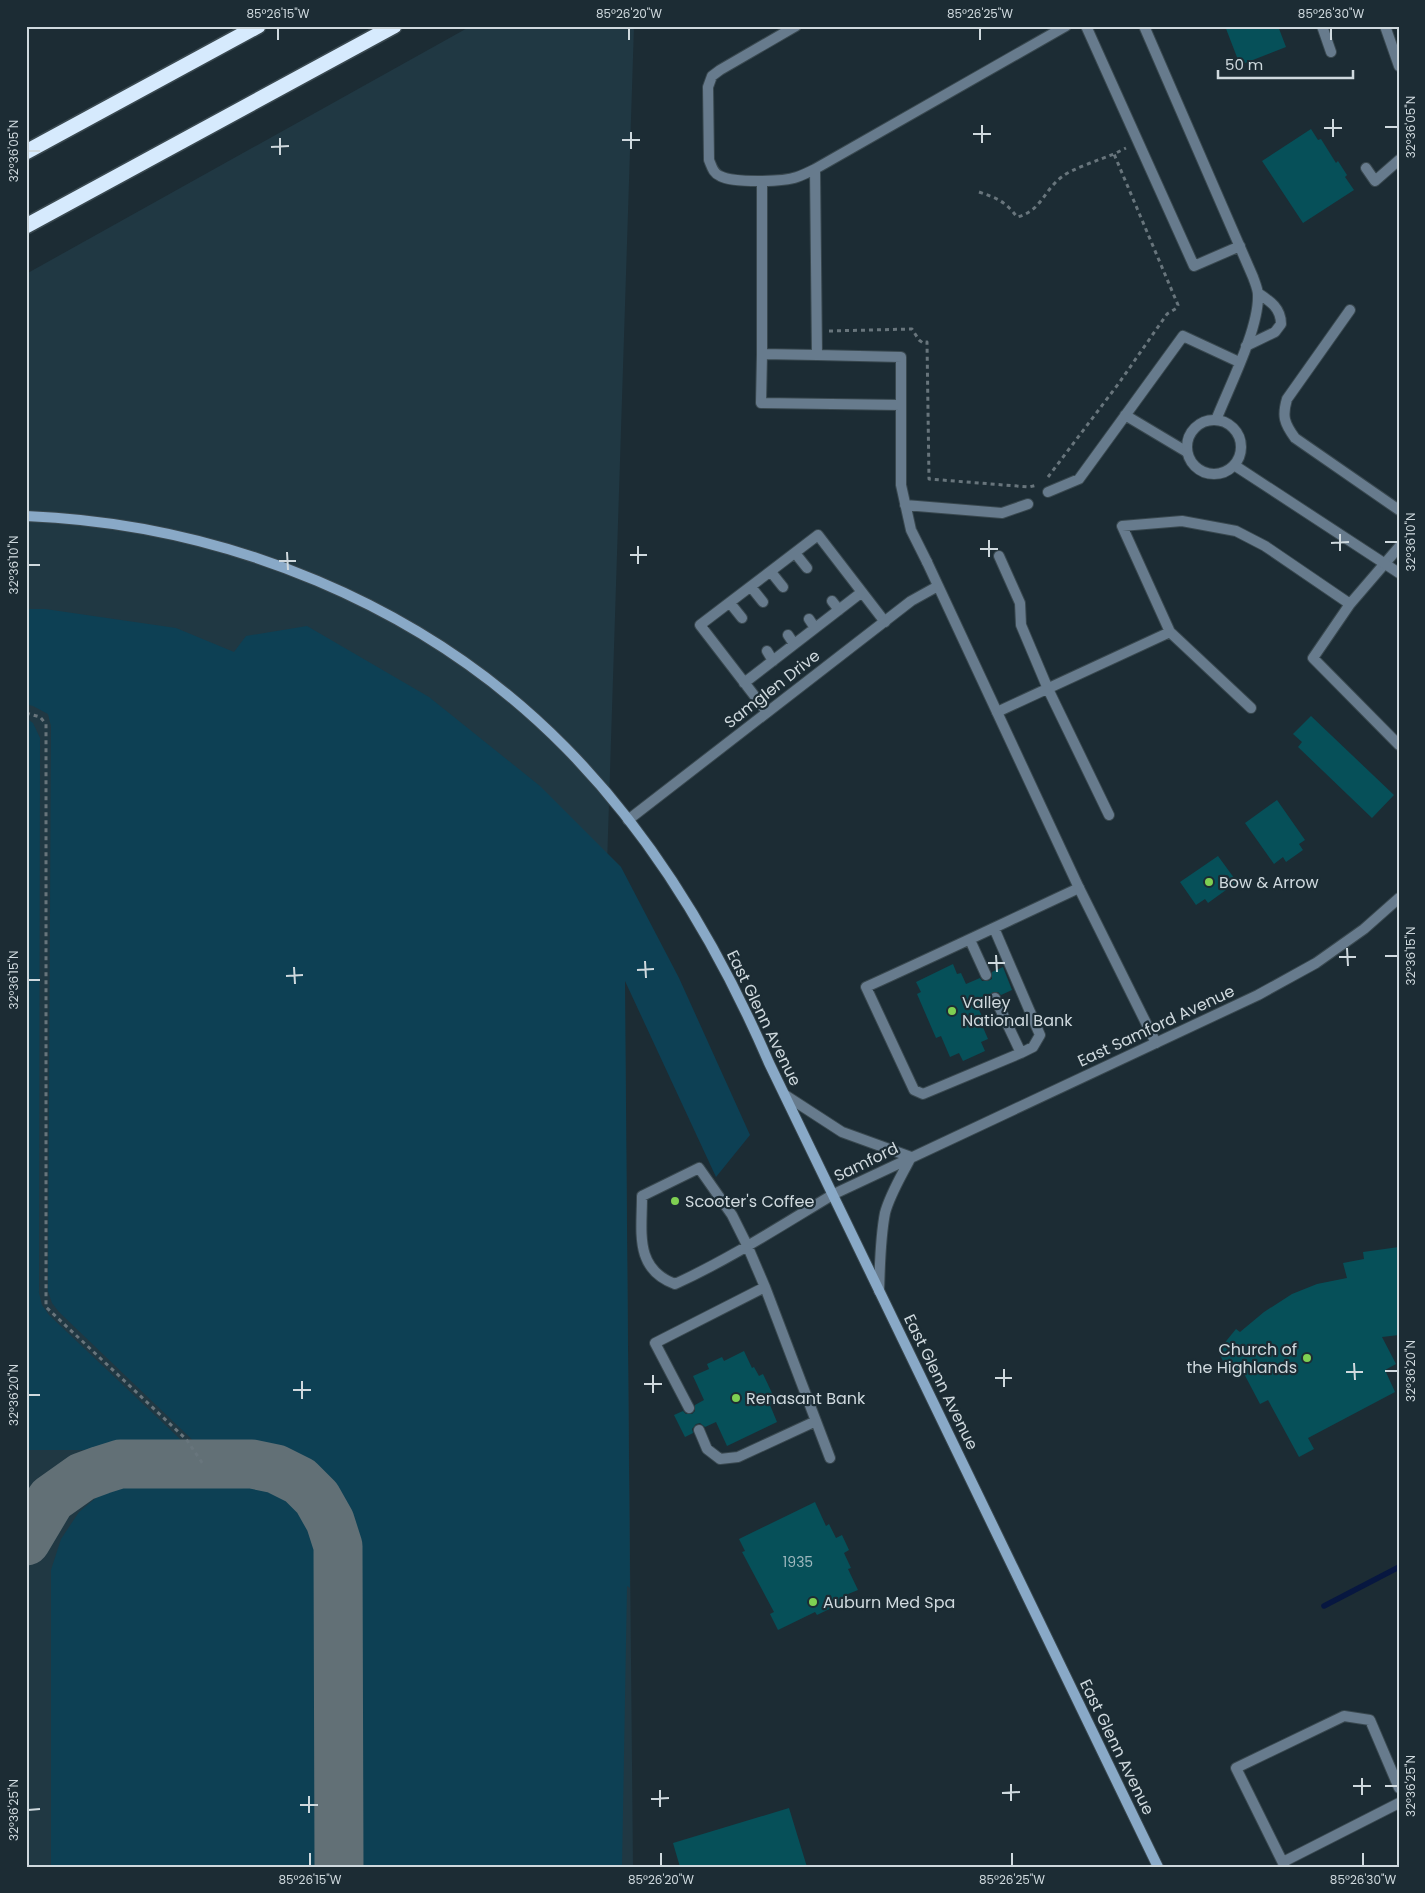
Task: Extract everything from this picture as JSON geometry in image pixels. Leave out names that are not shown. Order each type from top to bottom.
[{"type":"highway","points":[[26,152],[258,26]]},
{"type":"highway","points":[[26,226],[394,26]]},
{"type":"main road","name":"East Glenn Avenue","points":[[26,516],[102,522],[190,538],[273,563],[353,598],[429,640],[499,690],[564,747],[628,820],[680,892],[703,929],[736,990],[784,1094],[1158,1867]]},
{"type":"street","points":[[796,26],[712,76],[708,87],[709,160],[713,170],[720,177],[762,181],[797,177],[815,169],[1066,26]]},
{"type":"street","points":[[1086,26],[1194,266],[1240,246]]},
{"type":"street","points":[[1144,26],[1240,246],[1258,293],[1257,312],[1246,346],[1216,420]]},
{"type":"street","points":[[1322,26],[1331,52]]},
{"type":"street","points":[[1385,26],[1399,66]]},
{"type":"street","points":[[1366,168],[1375,181],[1399,160]]},
{"type":"street","points":[[815,169],[817,355]]},
{"type":"street","points":[[762,181],[761,403],[901,405]]},
{"type":"street","points":[[1246,346],[1275,332],[1280,324],[1281,318],[1278,309],[1258,293]]},
{"type":"street","points":[[1350,310],[1287,399],[1284,411],[1286,426],[1295,438],[1399,510]]},
{"type":"street","points":[[1048,492],[1079,478],[1183,336],[1239,362]]},
{"type":"street","points":[[762,354],[900,356],[901,485],[911,530],[1079,888],[1156,1043]]},
{"type":"street","points":[[1125,415],[1187,452]]},
{"type":"street","points":[[1216,420],[1227,423],[1234,428],[1242,444],[1241,453],[1234,465],[1224,473],[1205,473],[1197,469],[1191,462],[1186,444],[1189,435],[1201,422],[1216,420]]},
{"type":"street","points":[[1234,465],[1399,573]]},
{"type":"street","points":[[905,505],[1002,513],[1028,504]]},
{"type":"street","points":[[1251,708],[1170,632],[1122,526],[1182,521],[1236,531],[1265,546],[1350,604]]},
{"type":"street","points":[[767,712],[700,626],[818,535],[885,622]]},
{"type":"street","points":[[1399,547],[1350,604],[1313,658],[1399,745]]},
{"type":"street","points":[[795,553],[807,568]]},
{"type":"street","points":[[998,556],[1020,602],[1021,625],[1048,689],[1109,814]]},
{"type":"street","points":[[771,572],[783,587]]},
{"type":"street","name":"Samglen Drive","points":[[628,820],[911,601],[938,586]]},
{"type":"street","points":[[751,587],[763,602]]},
{"type":"street","points":[[744,683],[862,592]]},
{"type":"street","points":[[832,601],[839,610]]},
{"type":"street","points":[[730,603],[742,618]]},
{"type":"street","points":[[808,619],[815,628]]},
{"type":"street","points":[[997,712],[1170,632]]},
{"type":"street","points":[[788,635],[794,644]]},
{"type":"street","points":[[767,652],[773,661]]},
{"type":"street","points":[[994,928],[1040,1035],[1033,1047],[1021,1053],[933,1091],[923,1094],[914,1090],[866,988],[1079,888]]},
{"type":"street","name":"East Samford Avenue","points":[[912,1157],[1258,995],[1316,963],[1364,929],[1399,898]]},
{"type":"street","points":[[970,940],[986,975]]},
{"type":"street","points":[[995,998],[1021,1053]]},
{"type":"street","points":[[784,1094],[842,1132],[912,1157],[895,1189],[886,1212],[882,1237],[879,1291]]},
{"type":"street","name":"Samford","points":[[747,1245],[834,1194],[912,1157]]},
{"type":"street","points":[[747,1245],[701,1272],[675,1284],[663,1279],[653,1271],[644,1258],[641,1238],[642,1196],[699,1168],[732,1215],[747,1245],[765,1287],[830,1458]]},
{"type":"street","points":[[689,1408],[655,1342],[765,1287]]},
{"type":"street","points":[[699,1430],[707,1449],[720,1459],[738,1457],[816,1421]]},
{"type":"street","points":[[1399,1788],[1370,1720],[1344,1716],[1236,1768],[1284,1864],[1399,1803]]},
{"type":"path","points":[[979,192],[999,200],[1009,207],[1017,218],[1027,215],[1038,206],[1045,194],[1063,175],[1138,143]]},
{"type":"path","points":[[1046,478],[1119,383],[1167,314],[1177,308],[1178,305],[1114,154]]},
{"type":"path","points":[[817,331],[912,329],[919,340],[923,343],[927,342],[929,479],[1029,487],[1040,484]]},
{"type":"path","points":[[26,713],[40,717],[46,724],[46,1307],[186,1438],[203,1464]]},
{"type":"shaded area","points":[[471,26],[634,26],[606,896],[624,928],[633,1867],[26,1867],[26,274]]},
{"type":"shaded area","points":[[26,609],[45,609],[176,628],[234,652],[246,636],[307,626],[429,697],[540,786],[621,867],[679,978],[750,1135],[716,1177],[625,981],[630,1588],[627,1586],[622,1867],[354,1867],[355,1569],[351,1534],[343,1510],[336,1498],[317,1478],[306,1469],[281,1456],[261,1450],[203,1450],[59,1312],[52,1303],[48,1291],[51,726],[48,714],[26,704]]},
{"type":"shaded area","points":[[26,718],[33,723],[40,738],[39,1293],[42,1305],[49,1315],[180,1439],[180,1450],[26,1450]]},
{"type":"shaded area","points":[[134,1478],[247,1479],[275,1486],[299,1503],[317,1527],[325,1555],[325,1867],[51,1867],[51,1570],[61,1539],[79,1512],[103,1492]]},
{"type":"building","points":[[1225,26],[1278,26],[1286,47],[1240,65]]},
{"type":"building","points":[[1311,129],[1318,140],[1321,139],[1336,163],[1338,161],[1347,175],[1345,177],[1354,190],[1303,223],[1262,161]]},
{"type":"building","points":[[1311,716],[1394,795],[1372,818],[1298,747],[1302,742],[1293,734]]},
{"type":"building","points":[[1277,800],[1305,840],[1299,844],[1303,850],[1286,862],[1283,857],[1274,864],[1245,823]]},
{"type":"building","points":[[1218,856],[1237,882],[1208,903],[1205,899],[1196,905],[1180,882]]},
{"type":"building","name":"Valley National Bank","points":[[953,964],[957,974],[961,973],[966,984],[980,978],[982,981],[988,981],[992,979],[992,972],[1003,967],[1012,990],[1001,995],[998,992],[993,992],[989,995],[989,1001],[977,1006],[982,1016],[979,1018],[988,1039],[981,1042],[985,1051],[963,1061],[959,1053],[950,1057],[941,1036],[936,1038],[917,994],[921,992],[916,982]]},
{"type":"building","name":"Church of the Highlands","points":[[1399,1247],[1399,1335],[1382,1337],[1396,1364],[1385,1370],[1395,1392],[1308,1438],[1314,1449],[1299,1457],[1268,1400],[1260,1404],[1241,1368],[1230,1375],[1218,1351],[1236,1329],[1240,1332],[1264,1312],[1292,1294],[1317,1284],[1347,1278],[1343,1263],[1364,1259],[1363,1252]]},
{"type":"building","name":"Renasant Bank","points":[[744,1351],[752,1368],[754,1367],[759,1376],[763,1374],[772,1393],[768,1395],[777,1422],[727,1446],[716,1422],[705,1427],[700,1423],[696,1424],[692,1429],[693,1433],[685,1437],[674,1415],[683,1411],[686,1414],[692,1414],[695,1411],[695,1405],[704,1400],[693,1376],[709,1369],[707,1364],[722,1357],[724,1361]]},
{"type":"building","points":[[815,1502],[826,1526],[829,1524],[836,1538],[842,1535],[849,1550],[844,1553],[851,1568],[848,1569],[858,1590],[848,1594],[850,1599],[817,1615],[815,1612],[778,1630],[770,1614],[774,1612],[742,1552],[745,1551],[739,1539]]},
{"type":"building","points":[[789,1808],[807,1867],[680,1867],[673,1843]]},
{"type":"waterway","points":[[1324,1606],[1399,1567]]},
{"type":"taxiway","points":[[26,1541],[51,1499],[82,1477],[120,1464],[252,1464],[276,1469],[300,1481],[317,1498],[330,1521],[338,1546],[339,1867]]},
{"type":"place","name":"Bow & Arrow","points":[[1209,882]]},
{"type":"place","name":"Valley National Bank","points":[[952,1011]]},
{"type":"place","name":"Scooter's Coffee","points":[[675,1201]]},
{"type":"place","name":"Church of the Highlands","points":[[1307,1358]]},
{"type":"place","name":"Renasant Bank","points":[[736,1398]]},
{"type":"place","name":"Auburn Med Spa","points":[[813,1602]]}]
